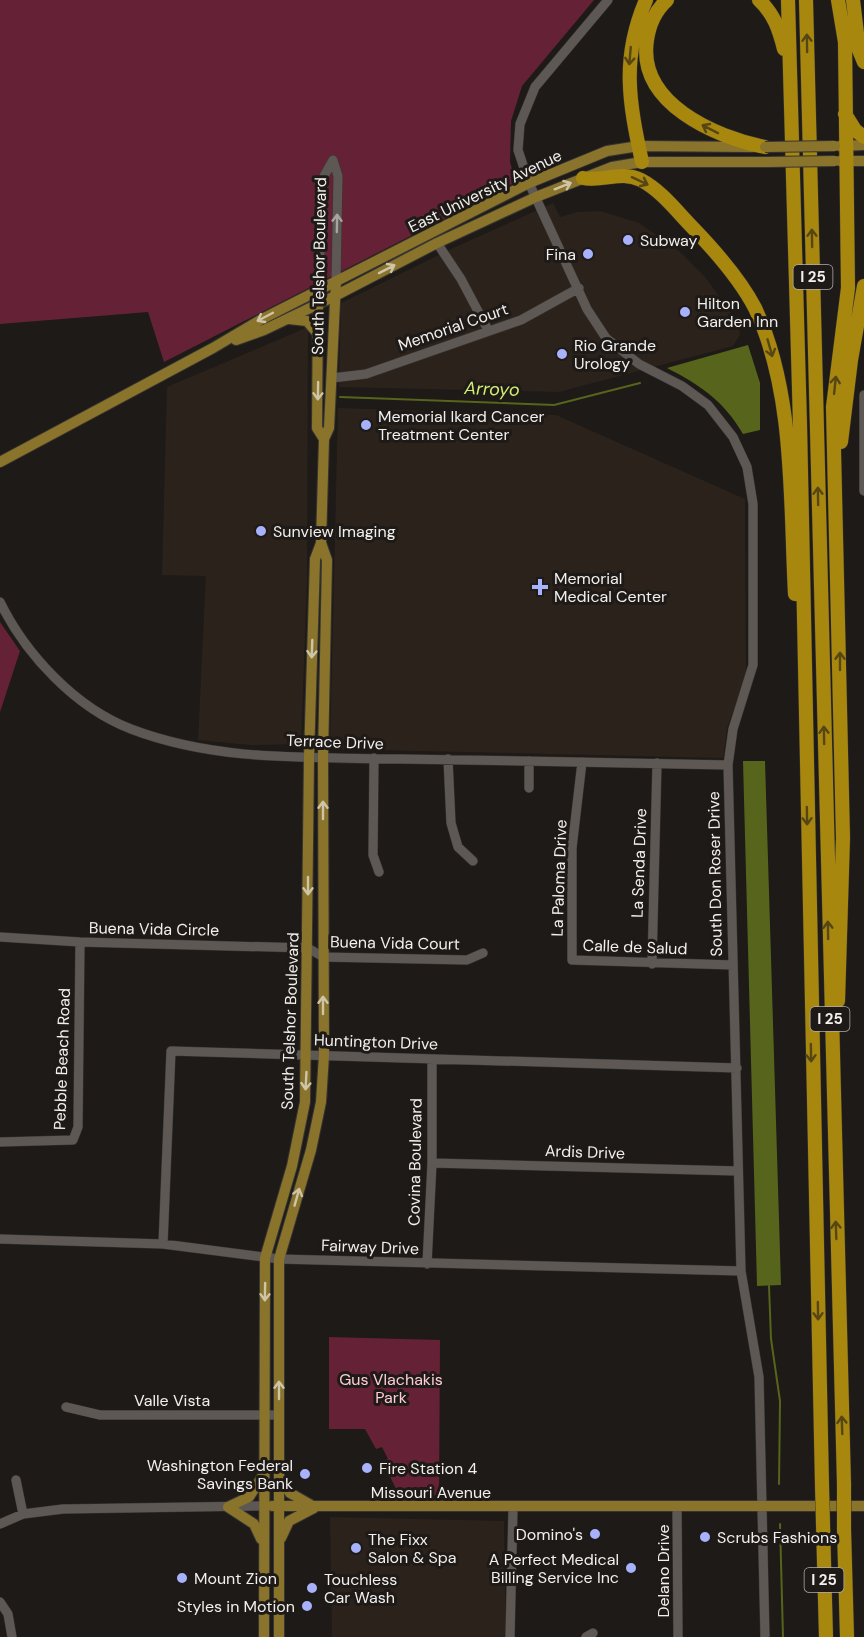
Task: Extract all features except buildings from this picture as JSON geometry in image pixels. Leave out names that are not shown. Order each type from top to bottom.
[{"type":"highway","points":[[642,162],[632,110],[630,56],[634,27],[646,0]]},
{"type":"highway","points":[[667,0],[653,17],[646,47],[648,69],[659,92],[711,130],[737,141],[765,147]]},
{"type":"highway","points":[[759,0],[769,9],[779,28],[791,80]]},
{"type":"highway","name":"I 25","points":[[788,0],[806,695],[826,1637]]},
{"type":"highway","name":"I 25","points":[[806,0],[847,1637]]},
{"type":"highway","points":[[833,1139],[843,838],[833,407],[848,288],[840,161],[845,114],[845,42],[838,0]]},
{"type":"highway","points":[[853,0],[859,50],[864,62]]},
{"type":"highway","points":[[845,114],[855,130],[864,137]]},
{"type":"highway","points":[[583,178],[623,175],[640,180],[654,189],[711,247],[740,284],[754,308],[779,379],[796,611],[806,695]]},
{"type":"highway","points":[[836,485],[851,360],[864,286]]},
{"type":"main road","name":"East University Avenue","points":[[0,462],[336,281],[529,183],[607,152],[639,146],[864,145]]},
{"type":"main road","name":"East University Avenue","points":[[213,348],[335,296],[437,243],[536,197],[612,167],[642,162],[864,160]]},
{"type":"main road","name":"South Telshor Boulevard","points":[[264,1637],[262,1506],[265,1258],[292,1166],[304,1102],[307,1054],[309,757],[315,559],[321,543],[324,439],[329,428],[336,281]]},
{"type":"main road","name":"South Telshor Boulevard","points":[[318,291],[317,428],[324,439]]},
{"type":"main road","points":[[285,319],[307,321],[318,335]]},
{"type":"main road","name":"South Telshor Boulevard","points":[[279,1637],[279,1259],[313,1140],[321,1102],[324,1055],[323,757],[327,560],[321,543]]},
{"type":"main road","points":[[314,591],[327,591]]},
{"type":"main road","points":[[228,1507],[249,1497],[263,1474]]},
{"type":"main road","points":[[278,1474],[290,1493],[315,1506]]},
{"type":"main road","name":"Missouri Avenue","points":[[262,1506],[513,1508],[864,1506]]},
{"type":"main road","points":[[278,1547],[289,1521],[315,1506]]},
{"type":"main road","points":[[228,1507],[254,1524],[263,1543]]},
{"type":"street","name":"South Don Roser Drive","points":[[608,0],[535,87],[520,124],[518,150],[529,183],[587,309],[606,338],[639,364],[682,386],[708,405],[733,437],[747,467],[753,504],[753,665],[733,729],[728,765],[741,1271],[759,1377],[764,1505],[765,1637]]},
{"type":"street","name":"South Telshor Boulevard","points":[[318,291],[324,176],[333,160],[338,176],[336,281]]},
{"type":"street","points":[[437,243],[461,279],[488,330]]},
{"type":"street","name":"Memorial Court","points":[[332,378],[366,374],[521,320],[579,288]]},
{"type":"street","points":[[864,395],[864,491]]},
{"type":"street","name":"Terrace Drive","points":[[1,605],[35,656],[82,702],[130,729],[205,750],[309,757],[728,765]]},
{"type":"street","points":[[374,758],[373,855],[379,872]]},
{"type":"street","points":[[448,759],[451,823],[458,848],[472,861]]},
{"type":"street","points":[[529,761],[529,788]]},
{"type":"street","name":"La Paloma Drive","points":[[572,960],[572,848],[582,762]]},
{"type":"street","name":"La Senda Drive","points":[[652,964],[657,763]]},
{"type":"street","name":"Buena Vida Circle","points":[[0,936],[80,942],[308,948]]},
{"type":"street","name":"Pebble Beach Road","points":[[0,1142],[73,1140],[78,1127],[80,942]]},
{"type":"street","name":"Buena Vida Court","points":[[308,948],[323,957],[467,960],[483,953]]},
{"type":"street","name":"Calle de Salud","points":[[572,960],[733,965]]},
{"type":"street","name":"Huntington Drive","points":[[162,1244],[171,1051],[737,1068]]},
{"type":"street","name":"Covina Boulevard","points":[[427,1264],[432,1163],[432,1060]]},
{"type":"street","name":"Ardis Drive","points":[[432,1163],[737,1171]]},
{"type":"street","name":"Fairway Drive","points":[[0,1239],[162,1244],[279,1259],[741,1271]]},
{"type":"street","name":"Valle Vista","points":[[66,1407],[100,1415],[278,1415]]},
{"type":"street","points":[[16,1480],[22,1514]]},
{"type":"street","name":"Missouri Avenue","points":[[0,1524],[22,1514],[63,1509],[262,1506]]},
{"type":"street","name":"Delano Drive","points":[[677,1506],[678,1637]]},
{"type":"street","points":[[510,1637],[513,1508]]},
{"type":"street","points":[[0,1602],[8,1614],[12,1637]]},
{"type":"street","points":[[264,1607],[278,1604]]},
{"type":"shaded area","points":[[553,203],[560,217],[577,212],[600,211],[639,223],[679,251],[705,277],[738,322],[740,335],[733,346],[559,392],[339,387],[341,303],[451,249]]},
{"type":"shaded area","points":[[308,327],[307,579],[301,744],[250,745],[198,740],[206,576],[162,575],[167,387]]},
{"type":"shaded area","points":[[748,345],[760,383],[760,430],[743,434],[728,412],[710,395],[667,368]]},
{"type":"shaded area","name":"Memorial Medical Center","points":[[338,408],[556,415],[745,499],[746,674],[727,728],[723,758],[330,749]]},
{"type":"shaded area","points":[[743,761],[765,761],[781,1285],[757,1286]]},
{"type":"shaded area","points":[[330,1517],[504,1521],[506,1637],[332,1637]]},
{"type":"green space","points":[[0,0],[594,0],[522,86],[511,121],[510,162],[516,182],[164,362],[148,312],[0,324]]},
{"type":"green space","points":[[0,622],[20,651],[0,712]]},
{"type":"green space","name":"Gus Vlachakis Park","points":[[329,1337],[440,1340],[439,1496],[399,1495],[383,1462],[388,1459],[382,1447],[376,1449],[365,1429],[329,1429]]},
{"type":"waterway","name":"Arroyo","points":[[340,397],[554,405],[640,383]]},
{"type":"waterway","points":[[769,1286],[771,1339],[780,1401],[779,1484]]},
{"type":"waterway","points":[[780,1524],[783,1637]]},
{"type":"place","name":"Subway","points":[[628,240]]},
{"type":"place","name":"Fina","points":[[588,254]]},
{"type":"place","name":"Hilton Garden Inn","points":[[685,312]]},
{"type":"place","name":"Rio Grande Urology","points":[[562,354]]},
{"type":"place","name":"Memorial Ikard Cancer Treatment Center","points":[[366,425]]},
{"type":"place","name":"Sunview Imaging","points":[[261,531]]},
{"type":"place","name":"Memorial Medical Center","points":[[540,587]]},
{"type":"place","name":"Fire Station 4","points":[[367,1468]]},
{"type":"place","name":"Washington Federal Savings Bank","points":[[305,1474]]},
{"type":"place","name":"Domino's","points":[[595,1534]]},
{"type":"place","name":"Scrubs Fashions","points":[[705,1537]]},
{"type":"place","name":"The Fixx Salon & Spa","points":[[356,1548]]},
{"type":"place","name":"A Perfect Medical Billing Service Inc","points":[[631,1568]]},
{"type":"place","name":"Mount Zion","points":[[182,1578]]},
{"type":"place","name":"Touchless Car Wash","points":[[312,1588]]},
{"type":"place","name":"Styles in Motion","points":[[307,1606]]}]
